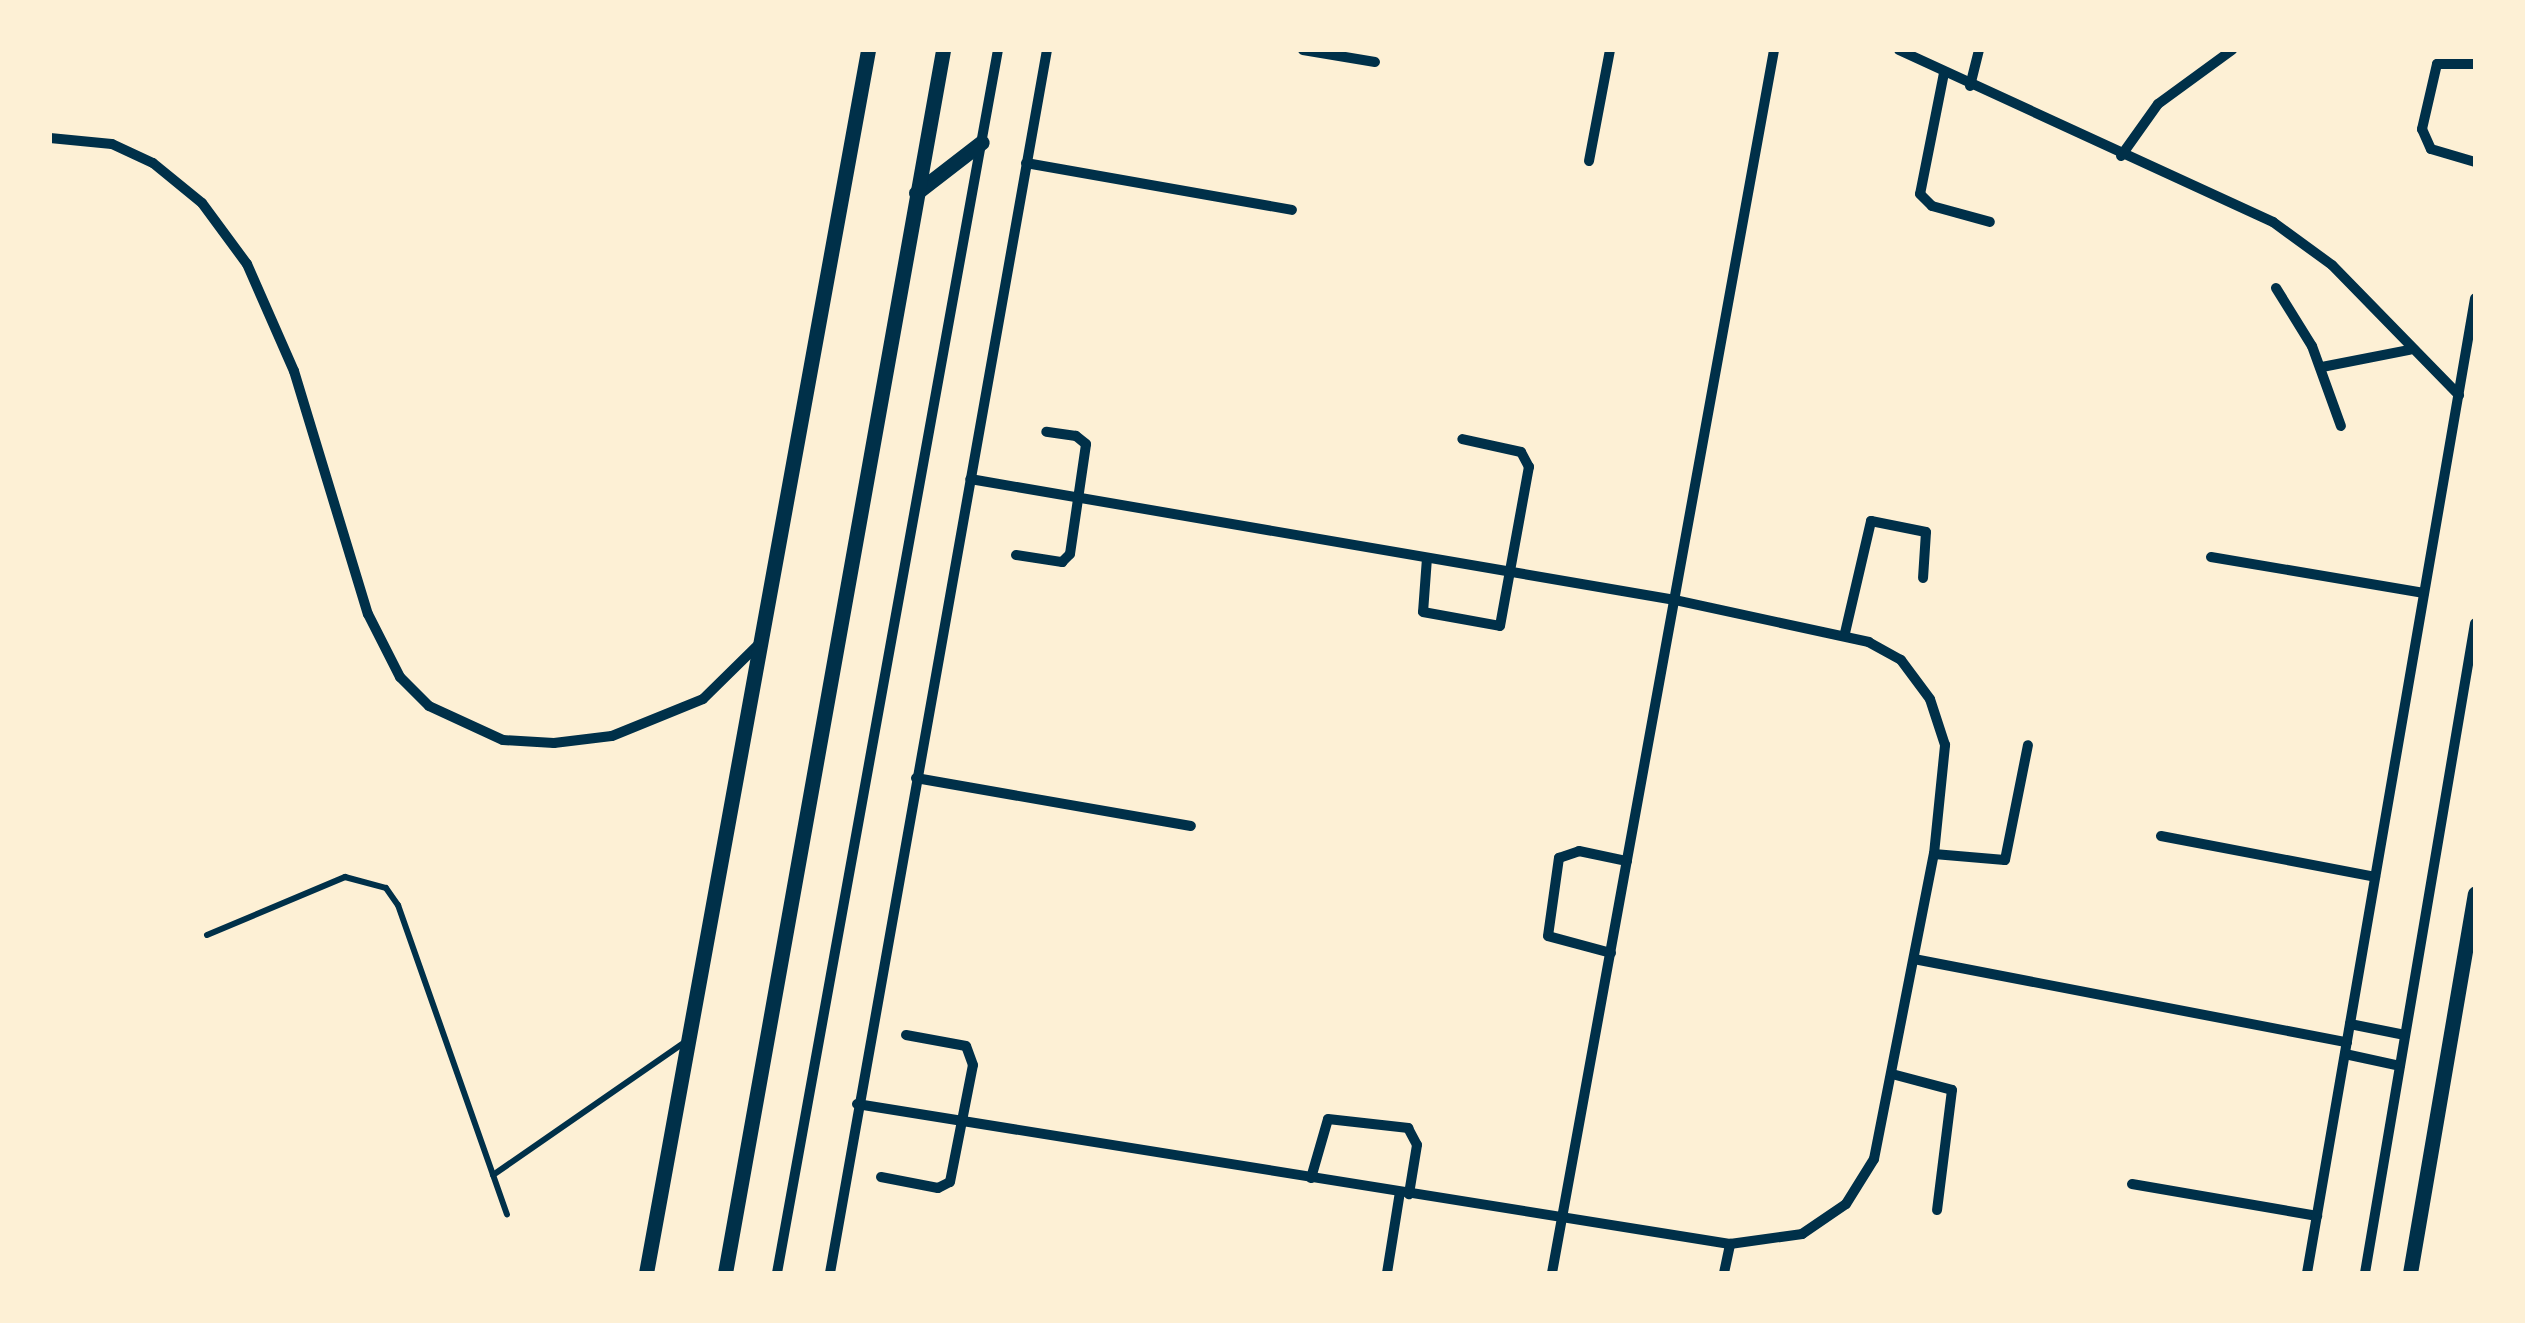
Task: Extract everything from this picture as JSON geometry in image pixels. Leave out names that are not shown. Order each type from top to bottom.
[{"type":"street","points":[[646,1273],[868,50]]},
{"type":"street","points":[[725,1273],[942,50]]},
{"type":"street","points":[[777,1273],[998,50]]},
{"type":"street","points":[[830,1273],[1047,50]]},
{"type":"street","points":[[1303,50],[1375,62]]},
{"type":"street","points":[[1589,161],[1610,50]]},
{"type":"street","points":[[1552,1273],[1774,50]]},
{"type":"street","points":[[1899,50],[2120,156],[2240,205],[2304,242],[2458,395]]},
{"type":"street","points":[[1970,86],[1979,50]]},
{"type":"street","points":[[2120,156],[2158,104],[2232,50]]},
{"type":"street","points":[[2475,64],[2437,64],[2422,129],[2431,149],[2475,162]]},
{"type":"street","points":[[1944,73],[1920,194],[1932,206],[1990,222]]},
{"type":"street","points":[[50,138],[112,144],[153,163],[202,203],[247,264],[300,388],[368,614],[400,677],[429,706],[464,728],[504,740],[554,744],[612,736],[702,699],[759,644]]},
{"type":"street","points":[[916,193],[982,142]]},
{"type":"street","points":[[1026,163],[1292,210]]},
{"type":"street","points":[[2276,288],[2322,367],[2342,426]]},
{"type":"street","points":[[2307,1273],[2475,298]]},
{"type":"street","points":[[2322,367],[2409,350]]},
{"type":"street","points":[[1016,555],[1068,560],[1084,440],[1046,432]]},
{"type":"street","points":[[1428,558],[1423,612],[1490,626],[1507,618],[1530,467],[1521,452],[1462,439]]},
{"type":"street","points":[[857,1104],[1730,1244],[1802,1234],[1846,1204],[1874,1159],[1934,854],[1945,745],[1930,699],[1901,660],[1845,634],[1674,600],[970,478]]},
{"type":"street","points":[[1845,634],[1871,520],[1926,532],[1923,578]]},
{"type":"street","points":[[2211,557],[2424,593]]},
{"type":"street","points":[[2364,1273],[2475,623]]},
{"type":"street","points":[[1934,854],[2005,860],[2028,745]]},
{"type":"street","points":[[916,778],[1192,826]]},
{"type":"street","points":[[2160,836],[2375,876]]},
{"type":"street","points":[[1611,953],[1548,936],[1559,858],[1579,851],[1627,860]]},
{"type":"street","points":[[2410,1273],[2475,894]]},
{"type":"street","points":[[1914,959],[2346,1048],[2400,1066]]},
{"type":"street","points":[[2350,1024],[2405,1035]]},
{"type":"street","points":[[881,1177],[947,1185],[974,1064],[970,1049],[906,1035]]},
{"type":"street","points":[[1892,1074],[1952,1090],[1937,1210]]},
{"type":"street","points":[[1311,1178],[1328,1120],[1408,1128],[1418,1145],[1387,1273]]},
{"type":"street","points":[[2132,1184],[2317,1216]]},
{"type":"street","points":[[1724,1273],[1730,1244]]},
{"type":"lane","points":[[207,935],[345,877],[386,888],[398,905],[507,1214]]},
{"type":"lane","points":[[493,1175],[686,1042]]}]
